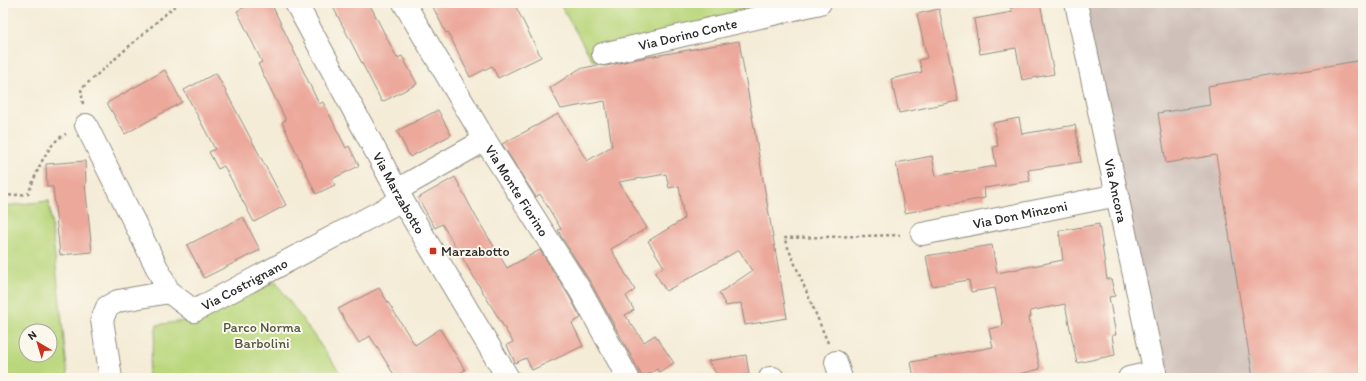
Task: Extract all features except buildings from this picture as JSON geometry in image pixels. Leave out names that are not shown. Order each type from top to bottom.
[{"type":"street","name":"Via Marzabotto","points":[[296,3],[400,195],[508,378]]},
{"type":"street","name":"Via Monte Fiorino","points":[[404,3],[485,140],[580,290],[628,378]]},
{"type":"street","name":"Via Dorino Conte","points":[[603,54],[820,3]]},
{"type":"street","name":"Via Ancora","points":[[1076,3],[1156,375]]},
{"type":"street","name":"Via Costrignano","points":[[86,125],[169,292],[194,311],[400,195]]},
{"type":"street","points":[[400,195],[485,140]]},
{"type":"street","name":"Via Don Minzoni","points":[[922,234],[1118,195]]},
{"type":"street","points":[[111,378],[102,320],[107,307],[118,301],[169,292]]},
{"type":"street","points":[[1129,378],[1156,375]]},
{"type":"path","points":[[3,196],[28,194],[45,155],[59,137],[86,125],[80,89],[178,3]]},
{"type":"path","points":[[839,370],[784,238],[922,234]]},
{"type":"shaded area","points":[[1079,3],[1363,3],[1363,378],[1160,378]]},
{"type":"green space","points":[[559,3],[829,3],[593,61]]},
{"type":"green space","points":[[49,201],[68,378],[3,378],[3,206]]},
{"type":"green space","name":"Parco Norma Barbolini","points":[[275,281],[344,378],[147,378],[157,325],[203,318]]},
{"type":"place","name":"Marzabotto","points":[[433,251]]}]
